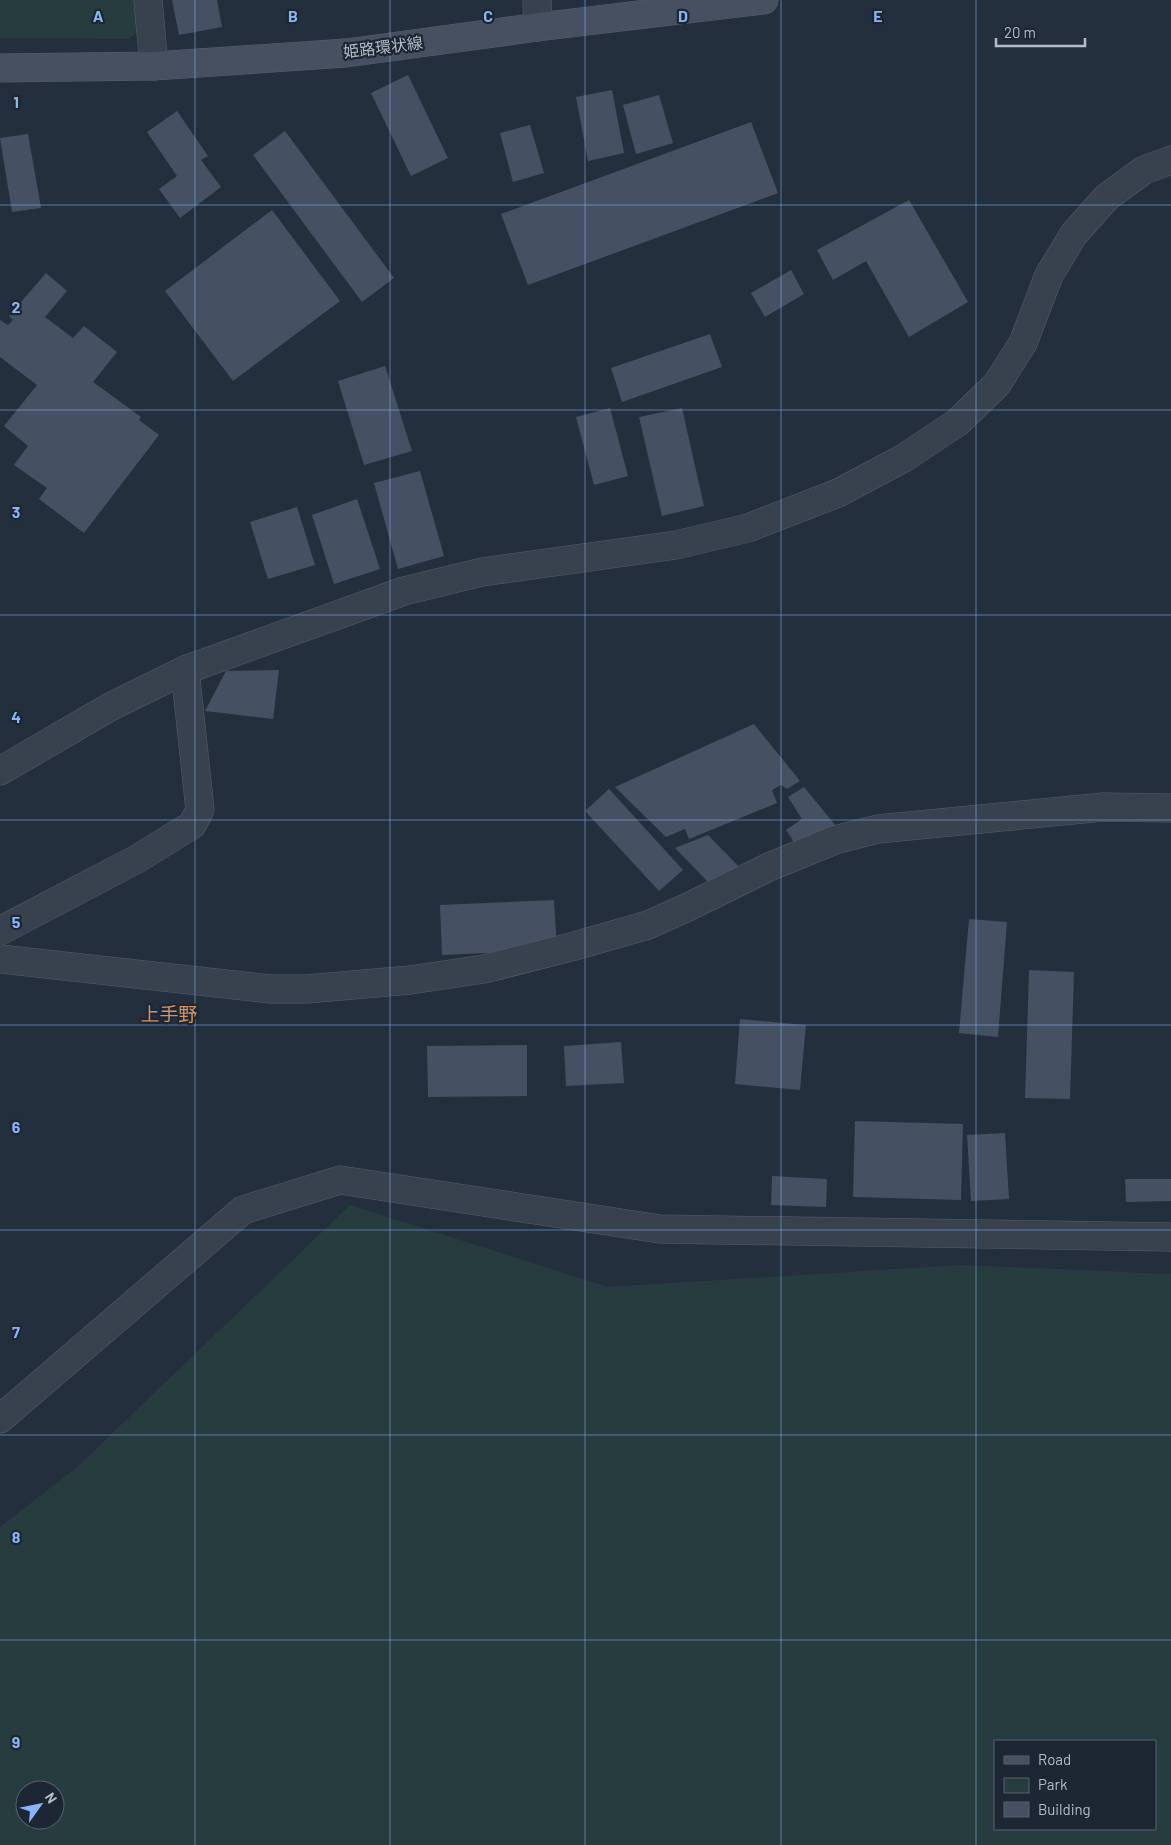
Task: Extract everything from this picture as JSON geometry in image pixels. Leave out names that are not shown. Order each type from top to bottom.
[{"type":"main road","name":"姫路環状線","points":[[0,68],[154,66],[346,53],[538,27],[764,0]]},
{"type":"street","points":[[148,0],[154,66]]},
{"type":"street","points":[[537,0],[538,27]]},
{"type":"street","points":[[0,771],[110,707],[185,670],[404,591],[482,572],[676,545],[748,528],[838,493],[871,476],[904,458],[958,422],[997,384],[1022,343],[1049,275],[1074,234],[1107,197],[1144,170],[1171,160]]},
{"type":"street","points":[[0,931],[136,859],[192,825],[200,810],[185,670]]},
{"type":"street","points":[[0,959],[270,989],[307,989],[410,980],[484,969],[648,925],[688,908],[769,867],[835,840],[878,829],[1103,807],[1171,808]]},
{"type":"street","points":[[0,1419],[243,1210],[340,1180],[660,1229],[1171,1237]]},
{"type":"green space","points":[[0,0],[137,0],[141,29],[128,39],[0,38]]},
{"type":"green space","points":[[350,1205],[608,1287],[961,1265],[1171,1274],[1171,1845],[0,1845],[0,1527],[76,1468]]},
{"type":"building","points":[[172,0],[217,0],[222,27],[179,35]]},
{"type":"building","points":[[408,75],[448,158],[411,176],[371,93]]},
{"type":"building","points":[[612,90],[624,153],[588,161],[576,97]]},
{"type":"building","points":[[659,95],[673,143],[636,154],[623,105]]},
{"type":"building","points":[[177,111],[208,156],[201,160],[221,187],[180,218],[159,189],[177,176],[147,132]]},
{"type":"building","points":[[751,122],[778,193],[528,285],[501,214]]},
{"type":"building","points":[[530,125],[544,173],[513,182],[500,133]]},
{"type":"building","points":[[285,131],[394,278],[362,302],[253,155]]},
{"type":"building","points":[[28,134],[41,208],[12,212],[0,138]]},
{"type":"building","points":[[909,200],[968,302],[909,337],[866,261],[833,280],[817,250]]},
{"type":"building","points":[[272,210],[340,301],[233,381],[165,291]]},
{"type":"building","points":[[791,270],[804,294],[765,317],[751,293]]},
{"type":"building","points":[[46,273],[67,291],[45,317],[73,338],[84,326],[117,352],[93,382],[141,417],[139,420],[159,435],[84,533],[39,499],[47,488],[14,465],[28,446],[4,426],[37,385],[0,357],[0,320],[8,325],[13,320],[9,316]]},
{"type":"building","points":[[710,334],[722,367],[622,402],[611,368]]},
{"type":"building","points":[[385,366],[412,451],[364,465],[338,381]]},
{"type":"building","points":[[610,408],[628,476],[594,485],[576,417]]},
{"type":"building","points":[[682,408],[704,506],[662,516],[639,417]]},
{"type":"building","points":[[420,471],[444,556],[398,569],[374,483]]},
{"type":"building","points":[[357,499],[380,569],[334,584],[312,515]]},
{"type":"building","points":[[297,507],[315,565],[268,579],[250,522]]},
{"type":"building","points":[[279,670],[273,719],[205,711],[226,671]]},
{"type":"building","points":[[754,724],[800,781],[787,789],[781,785],[772,790],[777,803],[689,839],[685,829],[666,837],[615,787]]},
{"type":"building","points":[[804,787],[836,826],[800,851],[786,830],[802,819],[788,797]]},
{"type":"building","points":[[609,789],[683,870],[659,891],[585,811]]},
{"type":"building","points":[[708,835],[744,872],[716,890],[675,848]]},
{"type":"building","points":[[554,900],[557,950],[442,955],[440,905]]},
{"type":"building","points":[[969,919],[1007,922],[998,1037],[959,1033]]},
{"type":"building","points":[[1029,970],[1074,972],[1070,1099],[1025,1098]]},
{"type":"building","points":[[740,1019],[806,1025],[800,1090],[735,1084]]},
{"type":"building","points":[[621,1042],[624,1083],[566,1086],[564,1046]]},
{"type":"building","points":[[527,1045],[527,1096],[428,1097],[427,1046]]},
{"type":"building","points":[[855,1121],[963,1124],[961,1200],[853,1197]]},
{"type":"building","points":[[1005,1133],[1009,1199],[971,1201],[967,1135]]},
{"type":"building","points":[[772,1176],[827,1179],[826,1207],[771,1205]]},
{"type":"building","points":[[1125,1179],[1171,1179],[1171,1201],[1126,1202]]},
{"type":"district","name":"上手野","points":[[169,1014]]}]
